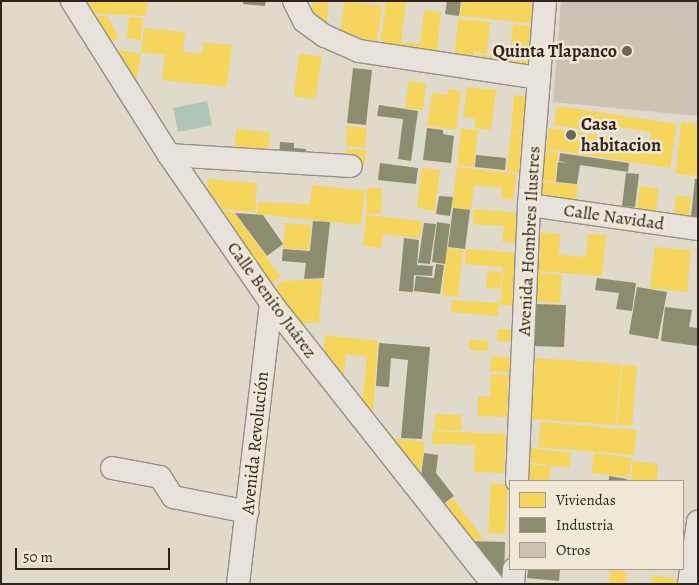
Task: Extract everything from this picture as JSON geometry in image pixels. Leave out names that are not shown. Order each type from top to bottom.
[{"type":"street","name":"Calle Benito Juárez","points":[[72,1],[169,155],[271,303],[493,584]]},
{"type":"street","points":[[294,1],[304,22],[325,36],[359,51],[539,78]]},
{"type":"street","name":"Avenida Hombres Ilustres","points":[[517,480],[529,205],[545,1]]},
{"type":"street","points":[[169,155],[351,166]]},
{"type":"street","name":"Calle Navidad","points":[[529,205],[698,229]]},
{"type":"street","name":"Avenida Revolución","points":[[238,584],[248,512],[271,303]]},
{"type":"street","points":[[112,468],[160,477],[174,497],[248,512]]},
{"type":"street","points":[[689,584],[698,522]]},
{"type":"street","points":[[513,584],[514,570]]},
{"type":"shaded area","points":[[207,101],[212,125],[178,132],[173,108]]},
{"type":"building: Viviendas","points":[[76,1],[148,1],[146,16],[83,13]]},
{"type":"building: Viviendas","points":[[313,1],[329,1],[326,30],[311,22]]},
{"type":"building: Viviendas","points":[[345,1],[382,6],[376,48],[338,41]]},
{"type":"building: Viviendas","points":[[386,1],[406,1],[401,42],[420,44],[424,10],[441,12],[436,60],[379,52]]},
{"type":"building: Viviendas","points":[[462,1],[540,1],[537,24],[460,16]]},
{"type":"building: Viviendas","points":[[96,16],[107,16],[119,38],[103,46],[89,19]]},
{"type":"building: Viviendas","points":[[129,17],[143,18],[141,40],[127,38]]},
{"type":"building: Viviendas","points":[[458,19],[490,22],[487,54],[474,52],[472,64],[454,62]]},
{"type":"building: Viviendas","points":[[513,24],[538,27],[535,61],[509,58]]},
{"type":"building: Viviendas","points":[[144,28],[185,32],[183,52],[202,54],[203,42],[232,45],[227,87],[162,80],[165,55],[141,52]]},
{"type":"building: Viviendas","points":[[106,48],[141,54],[135,89]]},
{"type":"building: Viviendas","points":[[299,54],[322,56],[316,99],[294,96]]},
{"type":"building: Viviendas","points":[[475,54],[539,63],[537,76],[473,67]]},
{"type":"building: Viviendas","points":[[409,81],[426,84],[423,110],[405,108]]},
{"type":"building: Viviendas","points":[[467,87],[496,90],[491,130],[475,128],[476,119],[463,117]]},
{"type":"building: Viviendas","points":[[448,89],[461,91],[456,130],[427,126],[432,93],[447,95]]},
{"type":"building: Viviendas","points":[[514,95],[532,97],[529,133],[511,131]]},
{"type":"building: Viviendas","name":"Casa habitacion","points":[[557,106],[677,124],[670,168],[546,149],[549,128],[612,137],[610,148],[648,153],[651,132],[594,123],[592,131],[554,125]]},
{"type":"building: Viviendas","points":[[681,122],[698,124],[698,176],[676,174]]},
{"type":"building: Viviendas","points":[[347,126],[367,128],[365,148],[346,146]]},
{"type":"building: Viviendas","points":[[461,128],[478,130],[474,167],[457,165]]},
{"type":"building: Viviendas","points":[[236,129],[270,132],[268,159],[234,156]]},
{"type":"building: Viviendas","points":[[511,132],[527,133],[523,173],[507,171]]},
{"type":"building: Viviendas","points":[[346,149],[366,150],[365,166],[345,165]]},
{"type":"building: Viviendas","points":[[546,151],[558,152],[555,182],[542,181]]},
{"type":"building: Viviendas","points":[[457,167],[517,174],[513,200],[501,198],[502,188],[474,185],[471,210],[452,208]]},
{"type":"building: Viviendas","points":[[422,168],[440,170],[435,211],[417,208]]},
{"type":"building: Viviendas","points":[[208,179],[257,183],[255,212],[220,209],[220,202],[206,201]]},
{"type":"building: Viviendas","points":[[542,182],[578,185],[575,210],[539,206]]},
{"type":"building: Viviendas","points":[[312,185],[365,191],[361,225],[257,214],[258,202],[310,204]]},
{"type":"building: Viviendas","points":[[640,186],[659,189],[655,217],[635,220]]},
{"type":"building: Viviendas","points":[[367,188],[382,188],[381,214],[366,214]]},
{"type":"building: Viviendas","points":[[676,196],[691,197],[688,224],[673,222]]},
{"type":"building: Viviendas","points":[[208,208],[234,213],[281,277],[266,288]]},
{"type":"building: Viviendas","points":[[474,209],[519,213],[516,243],[502,242],[504,226],[473,224]]},
{"type":"building: Viviendas","points":[[366,215],[422,221],[420,238],[383,234],[381,248],[363,246]]},
{"type":"building: Viviendas","points":[[285,223],[311,225],[309,250],[283,248]]},
{"type":"building: Viviendas","points":[[541,232],[560,234],[559,255],[586,257],[588,234],[606,235],[602,276],[538,271]]},
{"type":"building: Viviendas","points":[[655,247],[691,250],[687,292],[650,288]]},
{"type":"building: Viviendas","points":[[447,248],[463,250],[458,297],[442,295]]},
{"type":"building: Viviendas","points":[[466,249],[519,253],[515,306],[500,305],[503,267],[465,264]]},
{"type":"building: Viviendas","points":[[488,270],[502,272],[500,289],[486,288]]},
{"type":"building: Viviendas","points":[[538,273],[562,275],[560,303],[535,301]]},
{"type":"building: Viviendas","points":[[323,279],[319,322],[294,324],[268,293],[283,281]]},
{"type":"building: Viviendas","points":[[452,300],[499,303],[498,316],[451,312]]},
{"type":"building: Viviendas","points":[[498,329],[512,330],[511,342],[497,341]]},
{"type":"building: Viviendas","points":[[325,335],[378,341],[373,413],[361,412],[367,357],[346,354],[344,374],[328,372],[322,364]]},
{"type":"building: Viviendas","points":[[470,340],[489,341],[488,351],[469,350]]},
{"type":"building: Viviendas","points":[[492,356],[511,358],[509,373],[490,371]]},
{"type":"building: Viviendas","points":[[536,358],[621,364],[616,425],[531,419]]},
{"type":"building: Viviendas","points":[[622,365],[637,366],[632,426],[617,425]]},
{"type":"building: Viviendas","points":[[491,374],[509,375],[507,417],[478,416],[478,396],[490,397]]},
{"type":"building: Viviendas","points":[[435,414],[461,415],[461,431],[434,430]]},
{"type":"building: Viviendas","points":[[541,422],[637,430],[634,455],[538,447]]},
{"type":"building: Viviendas","points":[[432,431],[506,434],[504,473],[474,472],[475,445],[432,444]]},
{"type":"building: Viviendas","points":[[381,437],[425,442],[419,484]]},
{"type":"building: Viviendas","points":[[531,448],[571,453],[569,468],[530,462]]},
{"type":"building: Viviendas","points":[[594,453],[632,458],[629,477],[591,473]]},
{"type":"building: Viviendas","points":[[633,461],[658,464],[657,480],[631,480]]},
{"type":"building: Viviendas","points":[[530,464],[551,466],[549,480],[529,480]]},
{"type":"building: Viviendas","points":[[491,483],[508,484],[505,534],[488,533]]},
{"type":"building: Viviendas","points":[[453,498],[484,540],[462,539],[439,508]]},
{"type":"building: Viviendas","points":[[611,570],[627,572],[626,584],[609,584]]},
{"type":"building: Viviendas","points":[[652,575],[687,581],[686,584],[651,584]]},
{"type":"building: Industria","points":[[243,1],[266,1],[265,6],[243,4]]},
{"type":"building: Industria","points":[[447,1],[461,1],[459,16],[445,14]]},
{"type":"building: Industria","points":[[353,68],[372,70],[366,125],[347,123]]},
{"type":"building: Industria","points":[[379,105],[418,111],[411,161],[398,159],[403,119],[377,116]]},
{"type":"building: Industria","points":[[427,128],[443,130],[443,134],[454,136],[451,163],[423,160]]},
{"type":"building: Industria","points":[[280,142],[294,143],[294,148],[306,149],[306,162],[279,160]]},
{"type":"building: Industria","points":[[560,153],[629,163],[628,172],[580,165],[577,184],[556,182],[558,162],[568,163],[559,161]]},
{"type":"building: Industria","points":[[476,155],[506,158],[505,170],[475,167]]},
{"type":"building: Industria","points":[[380,163],[418,168],[416,184],[378,180]]},
{"type":"building: Industria","points":[[626,173],[639,174],[635,207],[622,206]]},
{"type":"building: Industria","points":[[695,179],[698,179],[698,227],[690,226]]},
{"type":"building: Industria","points":[[439,196],[453,197],[450,216],[436,214]]},
{"type":"building: Industria","points":[[453,208],[470,210],[465,249],[448,247]]},
{"type":"building: Industria","points":[[235,213],[263,215],[283,244],[267,256]]},
{"type":"building: Industria","points":[[313,221],[330,222],[324,278],[304,279],[306,263],[282,261],[283,249],[310,251]]},
{"type":"building: Industria","points":[[437,222],[450,224],[445,264],[432,262]]},
{"type":"building: Industria","points":[[424,223],[436,224],[430,264],[418,263]]},
{"type":"building: Industria","points":[[404,238],[419,240],[417,265],[433,266],[432,276],[414,275],[413,292],[399,291]]},
{"type":"building: Industria","points":[[436,264],[444,265],[440,294],[414,291],[416,276],[434,278]]},
{"type":"building: Industria","points":[[597,278],[636,283],[632,311],[616,309],[619,293],[595,290]]},
{"type":"building: Industria","points":[[637,287],[667,292],[658,339],[629,334]]},
{"type":"building: Industria","points":[[536,304],[566,305],[564,347],[534,346]]},
{"type":"building: Industria","points":[[665,307],[692,310],[689,327],[698,328],[698,346],[661,341]]},
{"type":"building: Industria","points":[[379,343],[430,347],[422,439],[401,438],[408,360],[391,358],[389,387],[376,386]]},
{"type":"building: Industria","points":[[424,453],[438,455],[436,473],[454,496],[438,508],[420,485]]},
{"type":"building: Industria","points":[[609,476],[627,479],[627,480],[609,480]]},
{"type":"building: Industria","points":[[464,541],[505,542],[504,580]]},
{"type":"building: Industria","points":[[528,570],[560,570],[559,581],[527,578]]},
{"type":"building: Otros","name":"Quinta Tlapanco","points":[[561,1],[698,1],[698,116],[553,102]]},
{"type":"place","name":"Quinta Tlapanco","points":[[627,51]]},
{"type":"place","name":"Casa habitacion","points":[[571,135]]}]
